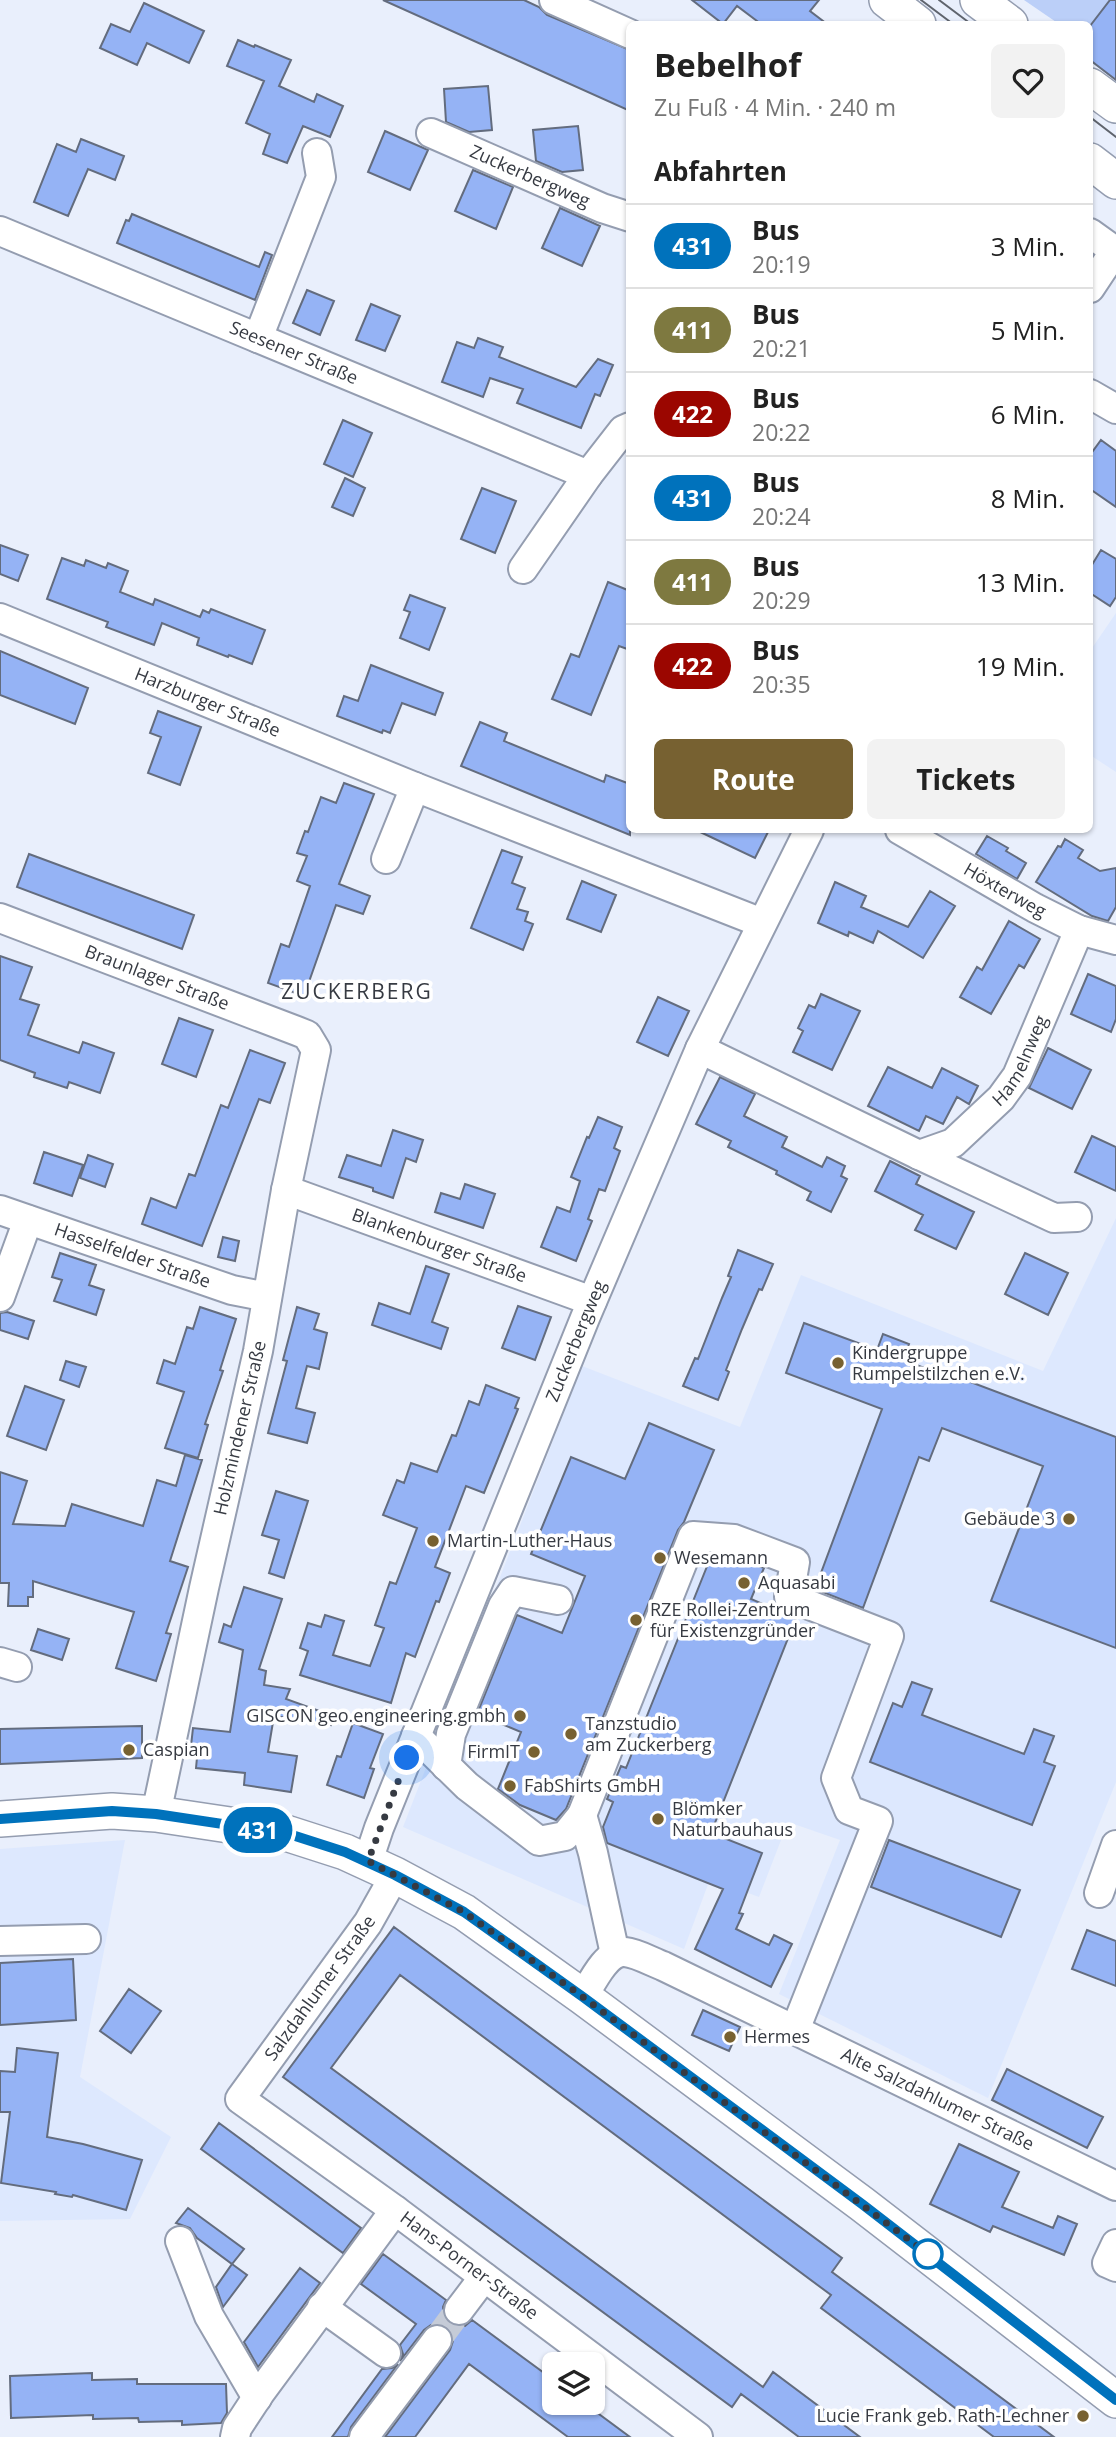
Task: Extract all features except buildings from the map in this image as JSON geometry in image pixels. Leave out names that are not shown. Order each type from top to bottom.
[{"type":"main road","points":[[887,0],[914,21]]},
{"type":"main road","points":[[978,0],[1006,21]]},
{"type":"main road","points":[[1093,88],[1116,106]]},
{"type":"main road","points":[[1093,164],[1116,180]]},
{"type":"main road","points":[[0,1819],[112,1811],[156,1814],[289,1834],[381,1868],[464,1912],[583,1997],[862,2204],[1116,2400]]},
{"type":"street","points":[[554,0],[626,32]]},
{"type":"street","name":"Zuckerbergweg","points":[[431,133],[602,208],[626,216]]},
{"type":"street","points":[[258,338],[321,177],[317,153]]},
{"type":"street","name":"Seesener Straße","points":[[0,232],[587,475]]},
{"type":"street","points":[[1093,235],[1116,250],[1093,284]]},
{"type":"street","points":[[1093,396],[1116,409]]},
{"type":"street","points":[[523,569],[587,475],[626,429]]},
{"type":"street","name":"Harzburger Straße","points":[[0,618],[762,923]]},
{"type":"street","points":[[386,859],[415,786]]},
{"type":"street","name":"Zuckerbergweg","points":[[381,1868],[416,1736],[592,1301],[700,1049],[807,833]]},
{"type":"street","name":"Höxterweg","points":[[905,833],[1035,908],[1079,930],[1116,940]]},
{"type":"street","name":"Braunlager Straße","points":[[0,918],[298,1031],[312,1041]]},
{"type":"street","name":"Hamelnweg","points":[[919,1156],[953,1143],[1001,1098],[1017,1076],[1079,930]]},
{"type":"street","name":"Holzmindener Straße","points":[[156,1814],[258,1352],[286,1190],[315,1060],[316,1050],[312,1041]]},
{"type":"street","points":[[700,1049],[919,1156],[1054,1218],[1077,1217]]},
{"type":"street","name":"Blankenburger Straße","points":[[286,1190],[592,1301]]},
{"type":"street","name":"Hasselfelder Straße","points":[[0,1210],[232,1290],[267,1297]]},
{"type":"street","points":[[0,1297],[27,1220]]},
{"type":"street","points":[[416,1736],[477,1794],[540,1841],[565,1836],[582,1815],[693,1536],[734,1539],[795,1563],[789,1597],[889,1636],[836,1778],[849,1810],[878,1821],[794,2030]]},
{"type":"street","points":[[446,1766],[451,1734],[508,1598],[513,1591],[558,1600]]},
{"type":"street","points":[[582,1815],[615,1954],[603,1966],[583,1997]]},
{"type":"street","points":[[1099,1893],[1116,1845]]},
{"type":"street","name":"Salzdahlumer Straße","points":[[240,2099],[368,1923],[381,1868]]},
{"type":"street","points":[[0,1941],[86,1939]]},
{"type":"street","name":"Alte Salzdahlumer Straße","points":[[615,1954],[625,1952],[663,1966],[1116,2186]]},
{"type":"street","name":"Hans-Porner-Straße","points":[[240,2099],[395,2210],[698,2437]]},
{"type":"street","points":[[235,2437],[237,2428],[257,2398],[395,2210]]},
{"type":"street","points":[[180,2241],[209,2316],[257,2398]]},
{"type":"street","points":[[1116,2244],[1107,2263],[1116,2267]]},
{"type":"street","points":[[459,2310],[484,2277]]},
{"type":"street","points":[[322,2307],[386,2353]]},
{"type":"street","points":[[364,2437],[437,2340]]},
{"type":"shaded area","points":[[1024,0],[1116,0],[1093,42],[1093,21],[1055,21]]},
{"type":"shaded area","points":[[1116,613],[1116,772],[1093,757],[1093,647]]},
{"type":"shaded area","points":[[1116,1218],[1116,1782],[988,2098],[779,1994],[840,1840],[788,1822],[759,1897],[710,1879],[684,1949],[403,1827],[582,1366],[740,1427],[801,1275],[1043,1371]]},
{"type":"shaded area","points":[[125,1840],[80,2077],[171,2137],[130,2219],[0,2221],[0,1849]]},
{"type":"tunnel","points":[[437,2340],[459,2310]]},
{"type":"tram line","points":[[921,0],[949,21]]},
{"type":"tram line","points":[[939,0],[967,21]]},
{"type":"tram line","points":[[1093,119],[1116,137]]},
{"type":"bus line","name":"431","points":[[0,1819],[112,1811],[156,1814],[289,1834],[378,1866],[464,1912],[583,1997],[862,2204],[1116,2400]]},
{"type":"place","name":"Kindergruppe Rumpelstilzchen e.V.","points":[[838,1363]]},
{"type":"place","name":"Gebäude 3","points":[[1069,1519]]},
{"type":"place","name":"Martin-Luther-Haus","points":[[433,1541]]},
{"type":"place","name":"Wesemann","points":[[660,1558]]},
{"type":"place","name":"Aquasabi","points":[[744,1583]]},
{"type":"place","name":"RZE Rollei-Zentrum für Existenzgründer","points":[[636,1620]]},
{"type":"place","name":"GISCON geo.engineering.gmbh","points":[[520,1716]]},
{"type":"place","name":"Tanzstudio am Zuckerberg","points":[[571,1734]]},
{"type":"place","name":"Caspian","points":[[129,1750]]},
{"type":"place","name":"FirmIT","points":[[534,1752]]},
{"type":"place","name":"FabShirts GmbH","points":[[510,1786]]},
{"type":"place","name":"Blömker Naturbauhaus","points":[[658,1819]]},
{"type":"place","name":"Hermes","points":[[730,2037]]},
{"type":"place","name":"Lucie Frank geb. Rath-Lechner","points":[[1083,2416]]},
{"type":"district","name":"ZUCKERBERG","points":[[357,992]]},
{"type":"route","points":[[407,1758],[368,1861],[464,1912],[583,1997],[928,2254]]}]
